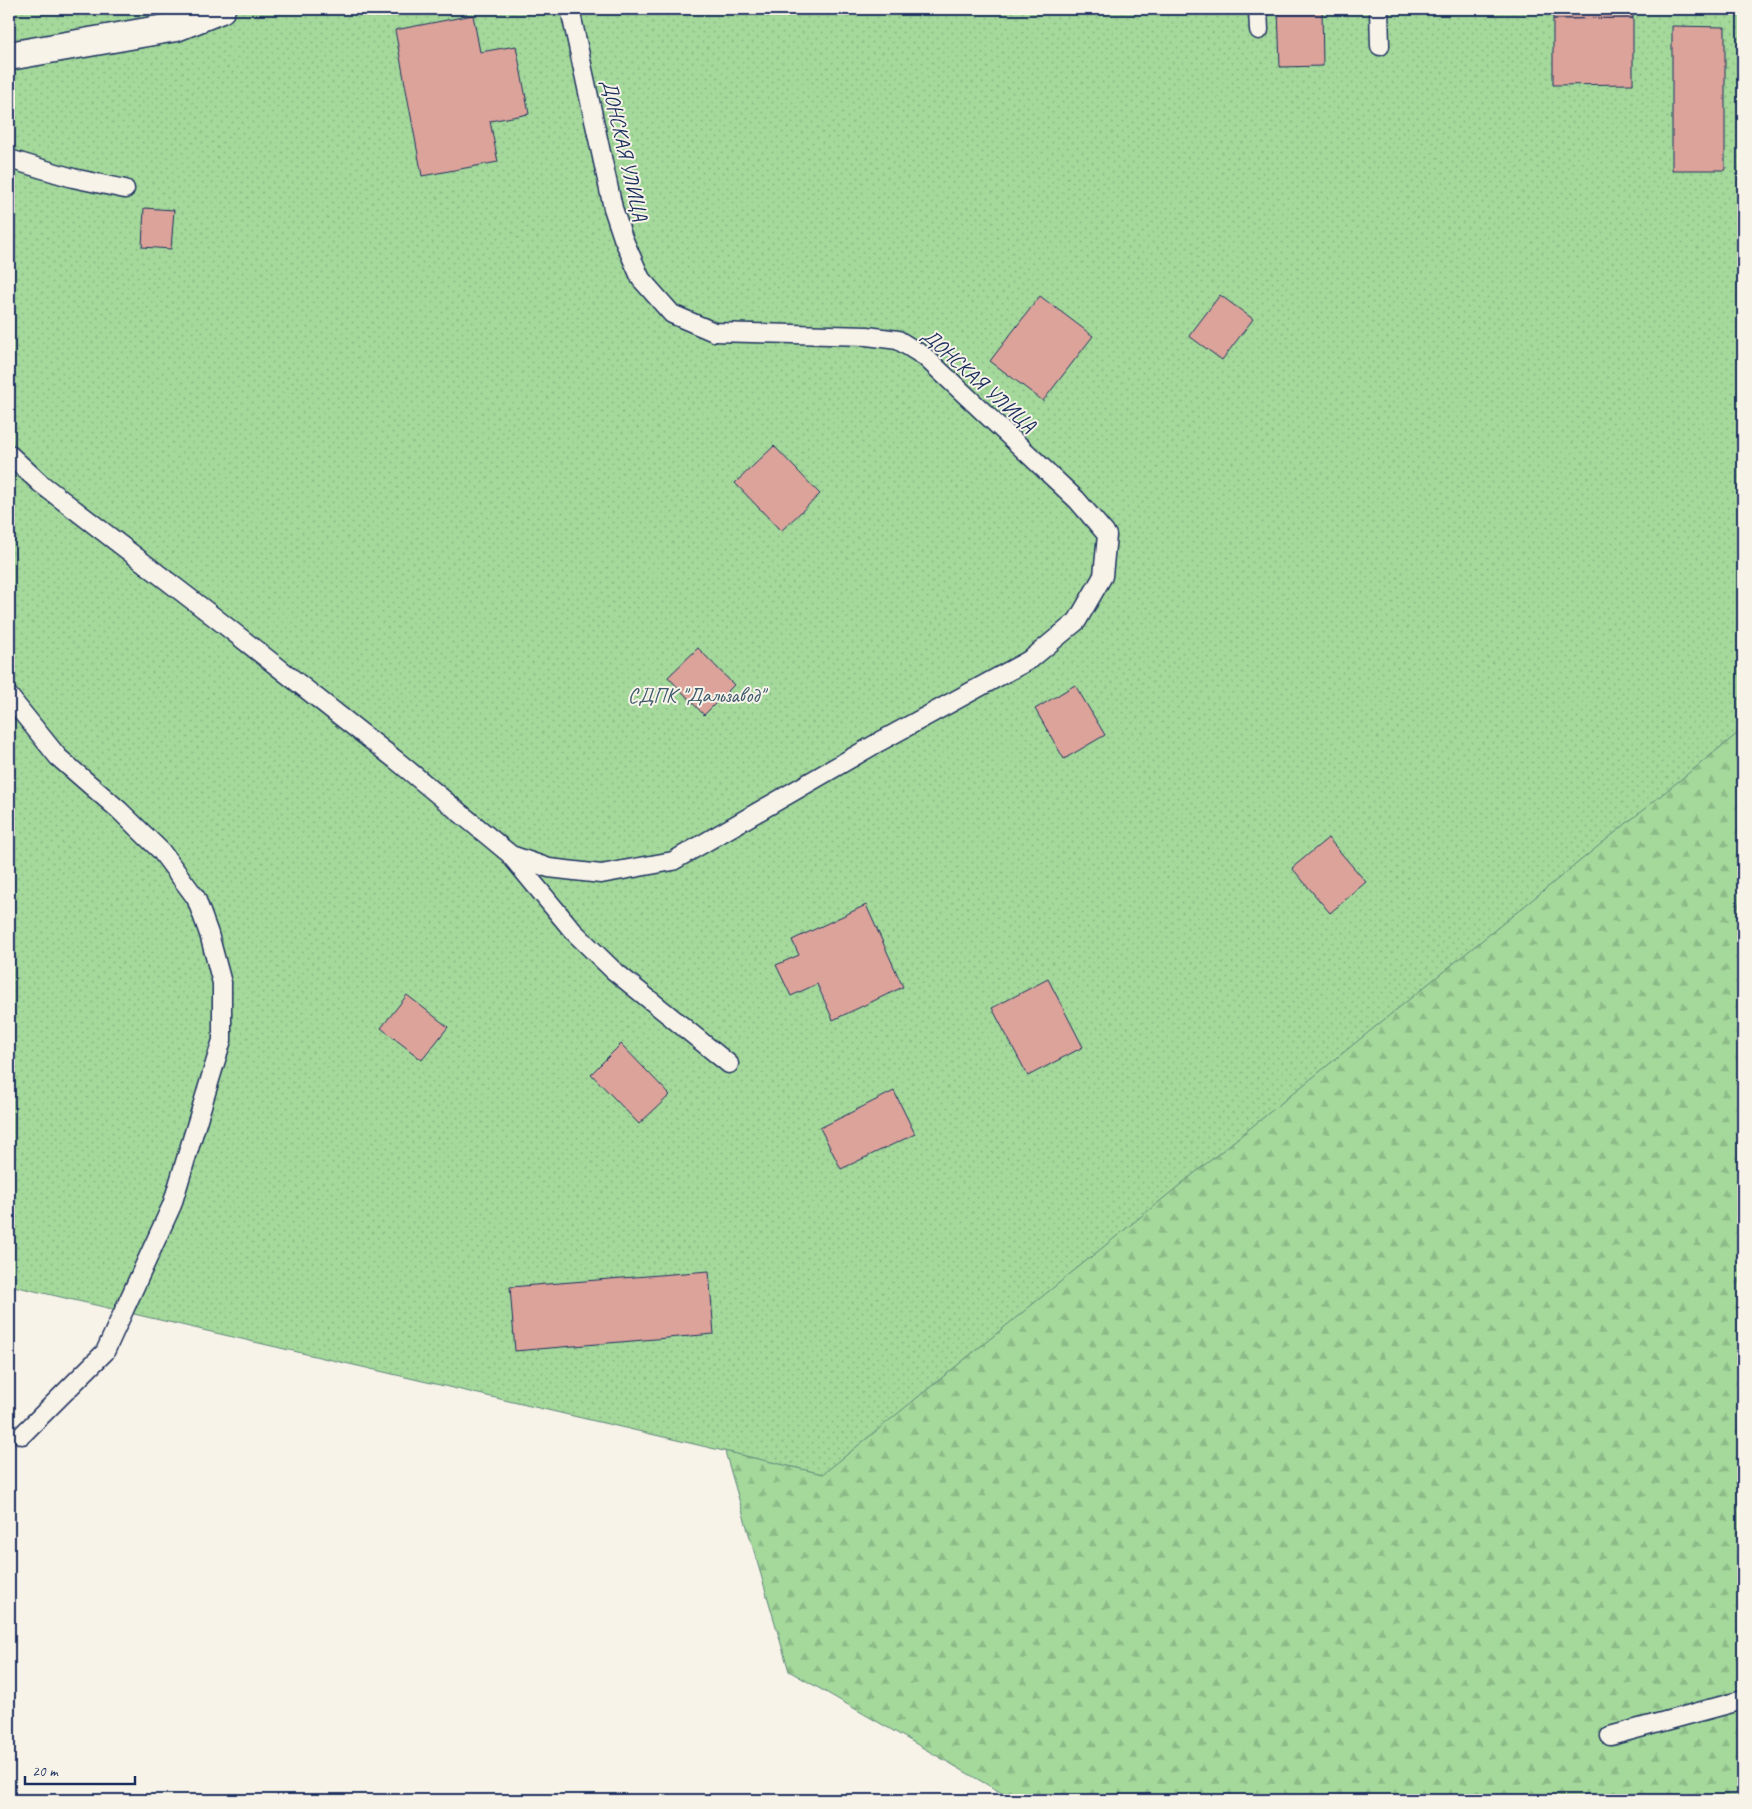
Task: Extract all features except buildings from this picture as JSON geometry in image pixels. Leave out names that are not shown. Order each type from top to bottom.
[{"type":"street","points":[[9,56],[176,27],[221,9]]},
{"type":"lane","name":"ДОНСКАЯ УЛИЦА","points":[[511,855],[549,868],[601,874],[673,861],[879,742],[1031,659],[1077,621],[1103,576],[1107,535],[1077,500],[924,356],[898,340],[867,336],[714,332],[672,314],[641,278],[612,208],[570,9]]},
{"type":"lane","points":[[1258,9],[1259,30]]},
{"type":"lane","points":[[1379,9],[1380,46]]},
{"type":"lane","points":[[9,159],[73,178],[125,189]]},
{"type":"lane","points":[[9,454],[40,483],[396,760],[511,855],[574,931],[613,970],[729,1064]]},
{"type":"lane","points":[[9,696],[58,757],[119,810],[167,859],[196,898],[209,934],[222,982],[222,1040],[172,1205],[105,1352],[22,1435]]},
{"type":"lane","points":[[1610,1736],[1743,1700]]},
{"type":"green space","name":"СДПК \"Дальзавод\"","points":[[9,9],[1743,9],[1743,729],[823,1474],[9,1285]]},
{"type":"green space","points":[[1743,337],[1743,1800],[1014,1800],[789,1671],[712,1407]]}]
